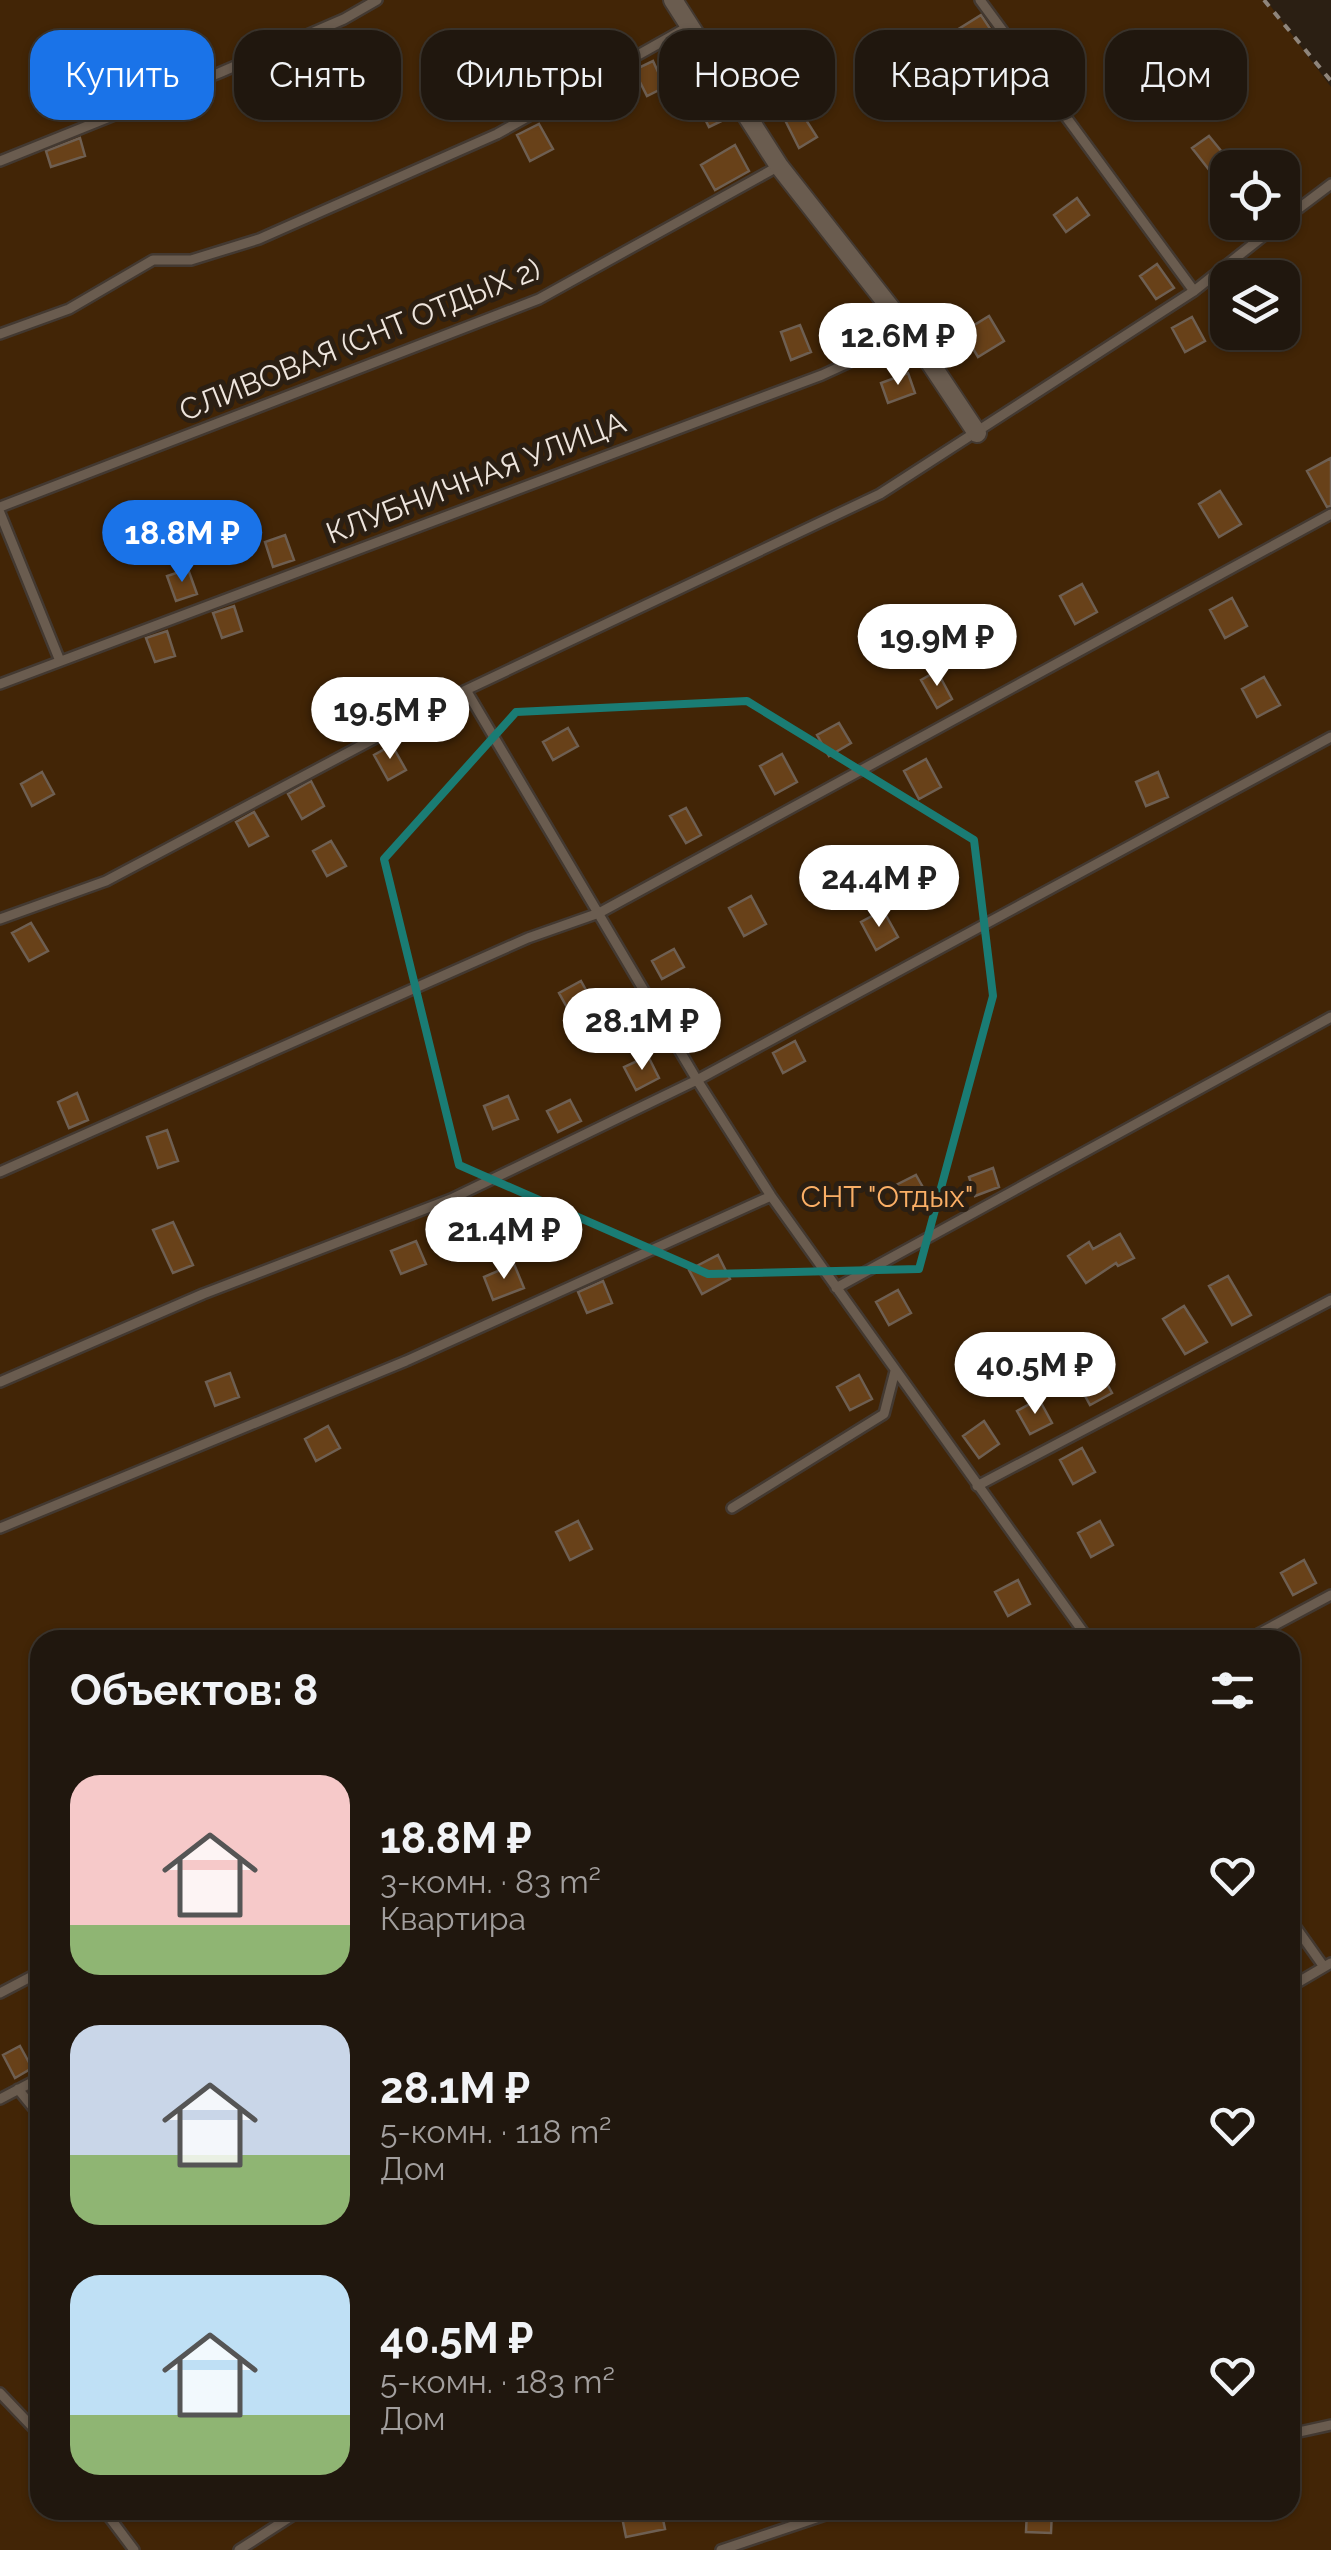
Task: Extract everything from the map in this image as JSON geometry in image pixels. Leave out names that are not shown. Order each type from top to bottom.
[{"type":"street","points":[[673,0],[780,166],[911,334],[977,433]]},
{"type":"lane","points":[[0,161],[219,74],[344,19],[377,0]]},
{"type":"lane","points":[[980,0],[1194,291]]},
{"type":"lane","points":[[0,334],[70,309],[152,260],[191,260],[259,239],[498,134],[688,27]]},
{"type":"lane","name":"СЛИВОВАЯ (СНТ ОТДЫХ 2)","points":[[0,510],[540,299],[780,166]]},
{"type":"lane","points":[[1300,208],[1331,184]]},
{"type":"lane","points":[[0,920],[106,881],[466,690],[880,494],[1194,291],[1259,240]]},
{"type":"lane","name":"КЛУБНИЧНАЯ УЛИЦА","points":[[0,684],[822,375],[911,334]]},
{"type":"lane","points":[[0,510],[60,661]]},
{"type":"lane","points":[[0,1172],[528,938],[599,913],[1331,514]]},
{"type":"lane","points":[[466,690],[697,1080],[771,1196],[1082,1630]]},
{"type":"lane","points":[[0,1382],[203,1294],[451,1199],[697,1080],[1331,737]]},
{"type":"lane","points":[[836,1288],[1331,1017]]},
{"type":"lane","points":[[0,1528],[406,1361],[771,1196]]},
{"type":"lane","points":[[978,1486],[1331,1300]]},
{"type":"lane","points":[[732,1508],[884,1414],[895,1371]]},
{"type":"lane","points":[[1266,1630],[1331,1595]]},
{"type":"lane","points":[[1300,1931],[1328,1965],[1300,1982]]},
{"type":"lane","points":[[0,1993],[30,1977]]},
{"type":"lane","points":[[0,2100],[30,2083]]},
{"type":"lane","points":[[18,2089],[30,2104]]},
{"type":"lane","points":[[0,2393],[30,2424]]},
{"type":"lane","points":[[1300,2432],[1331,2425]]},
{"type":"lane","points":[[112,2520],[134,2550]]},
{"type":"lane","points":[[239,2550],[286,2520]]},
{"type":"lane","points":[[721,2550],[810,2520]]},
{"type":"path","points":[[1264,0],[1331,80]]},
{"type":"highlighted area","points":[[747,701],[974,840],[993,996],[919,1269],[708,1274],[459,1165],[384,859],[516,712]]},
{"type":"green space","name":"СНТ \"Отдых\"","points":[[0,0],[1266,0],[1331,87],[1331,2550],[0,2550]]},
{"type":"building","points":[[981,15],[991,30],[957,30]]},
{"type":"building","points":[[653,61],[659,74],[659,90],[647,96],[639,80],[639,68]]},
{"type":"building","points":[[706,120],[724,120],[709,127]]},
{"type":"building","points":[[785,120],[806,120],[817,137],[799,148]]},
{"type":"building","points":[[539,124],[553,149],[530,161],[517,135]]},
{"type":"building","points":[[1209,136],[1220,150],[1210,150],[1210,171],[1192,148]]},
{"type":"building","points":[[80,138],[85,156],[51,167],[46,151]]},
{"type":"building","points":[[735,145],[749,171],[715,190],[701,165]]},
{"type":"building","points":[[1077,198],[1089,215],[1066,232],[1054,215]]},
{"type":"building","points":[[1157,264],[1174,288],[1156,299],[1140,276]]},
{"type":"building","points":[[989,316],[1004,341],[978,357],[963,332]]},
{"type":"building","points":[[1192,317],[1205,341],[1185,352],[1172,328]]},
{"type":"building","points":[[800,325],[811,352],[791,360],[781,332]]},
{"type":"building","points":[[908,373],[915,393],[888,403],[881,383]]},
{"type":"building","points":[[1331,458],[1331,506],[1327,507],[1307,471]]},
{"type":"building","points":[[1220,491],[1241,524],[1219,537],[1199,504]]},
{"type":"building","points":[[285,535],[294,560],[273,567],[265,542]]},
{"type":"building","points":[[188,569],[197,594],[176,601],[167,576]]},
{"type":"building","points":[[1082,584],[1097,612],[1075,624],[1060,596]]},
{"type":"building","points":[[1232,598],[1247,626],[1225,638],[1210,610]]},
{"type":"building","points":[[234,606],[242,631],[222,638],[213,613]]},
{"type":"building","points":[[964,624],[980,652],[963,661],[947,634]]},
{"type":"building","points":[[167,631],[175,656],[155,662],[146,638]]},
{"type":"building","points":[[937,671],[952,699],[937,708],[921,680]]},
{"type":"building","points":[[1264,677],[1280,705],[1257,717],[1242,689]]},
{"type":"building","points":[[839,723],[851,743],[829,756],[817,735]]},
{"type":"building","points":[[568,728],[578,746],[553,760],[543,742]]},
{"type":"building","points":[[392,745],[406,770],[388,780],[374,755]]},
{"type":"building","points":[[782,754],[797,782],[775,794],[760,766]]},
{"type":"building","points":[[926,759],[941,787],[919,799],[904,771]]},
{"type":"building","points":[[42,772],[54,794],[32,806],[21,784]]},
{"type":"building","points":[[1158,772],[1168,797],[1146,806],[1136,782]]},
{"type":"building","points":[[311,781],[324,806],[302,819],[288,794]]},
{"type":"building","points":[[686,808],[701,835],[686,843],[670,816]]},
{"type":"building","points":[[254,812],[268,836],[249,846],[236,822]]},
{"type":"building","points":[[331,841],[346,866],[327,876],[313,851]]},
{"type":"building","points":[[751,896],[766,924],[744,936],[729,908]]},
{"type":"building","points":[[883,910],[898,937],[876,950],[861,922]]},
{"type":"building","points":[[31,923],[48,951],[29,961],[12,933]]},
{"type":"building","points":[[674,949],[684,967],[662,979],[652,961]]},
{"type":"building","points":[[581,981],[596,1008],[574,1020],[559,993]]},
{"type":"building","points":[[795,1041],[805,1061],[783,1073],[773,1053]]},
{"type":"building","points":[[648,1056],[659,1078],[636,1090],[624,1067]]},
{"type":"building","points":[[77,1093],[88,1120],[69,1128],[58,1102]]},
{"type":"building","points":[[508,1096],[518,1119],[493,1129],[484,1106]]},
{"type":"building","points":[[570,1100],[581,1121],[558,1132],[547,1111]]},
{"type":"building","points":[[167,1130],[178,1161],[158,1168],[147,1137]]},
{"type":"building","points":[[993,1168],[999,1187],[975,1196],[969,1177]]},
{"type":"building","points":[[916,1175],[929,1198],[907,1210],[894,1186]]},
{"type":"building","points":[[173,1222],[193,1265],[173,1273],[153,1230]]},
{"type":"building","points":[[1120,1234],[1134,1258],[1118,1266],[1116,1263],[1086,1283],[1068,1256],[1089,1242],[1093,1249]]},
{"type":"building","points":[[416,1241],[426,1264],[401,1274],[391,1251]]},
{"type":"building","points":[[718,1255],[730,1279],[702,1294],[689,1270]]},
{"type":"building","points":[[514,1264],[524,1288],[493,1300],[484,1277]]},
{"type":"building","points":[[1228,1276],[1251,1315],[1232,1325],[1209,1286]]},
{"type":"building","points":[[603,1281],[612,1303],[587,1313],[578,1292]]},
{"type":"building","points":[[898,1290],[911,1313],[889,1325],[876,1302]]},
{"type":"building","points":[[1184,1306],[1207,1342],[1185,1354],[1163,1319]]},
{"type":"building","points":[[1099,1369],[1112,1393],[1090,1405],[1077,1381]]},
{"type":"building","points":[[230,1373],[239,1397],[215,1406],[206,1382]]},
{"type":"building","points":[[859,1375],[872,1399],[850,1410],[837,1387]]},
{"type":"building","points":[[1039,1399],[1052,1423],[1030,1434],[1017,1411]]},
{"type":"building","points":[[984,1421],[999,1444],[979,1458],[963,1436]]},
{"type":"building","points":[[328,1426],[340,1448],[316,1461],[305,1439]]},
{"type":"building","points":[[1082,1448],[1095,1472],[1073,1484],[1060,1460]]},
{"type":"building","points":[[578,1521],[592,1549],[570,1560],[556,1532]]},
{"type":"building","points":[[1100,1521],[1113,1545],[1091,1557],[1078,1533]]},
{"type":"building","points":[[1304,1560],[1316,1583],[1293,1595],[1281,1573]]},
{"type":"building","points":[[1018,1580],[1030,1604],[1008,1616],[995,1592]]},
{"type":"building","points":[[20,2046],[30,2069],[15,2078],[3,2055]]},
{"type":"building","points":[[623,2520],[663,2520],[665,2529],[626,2537]]},
{"type":"building","points":[[1027,2520],[1052,2520],[1051,2533],[1026,2532]]}]
